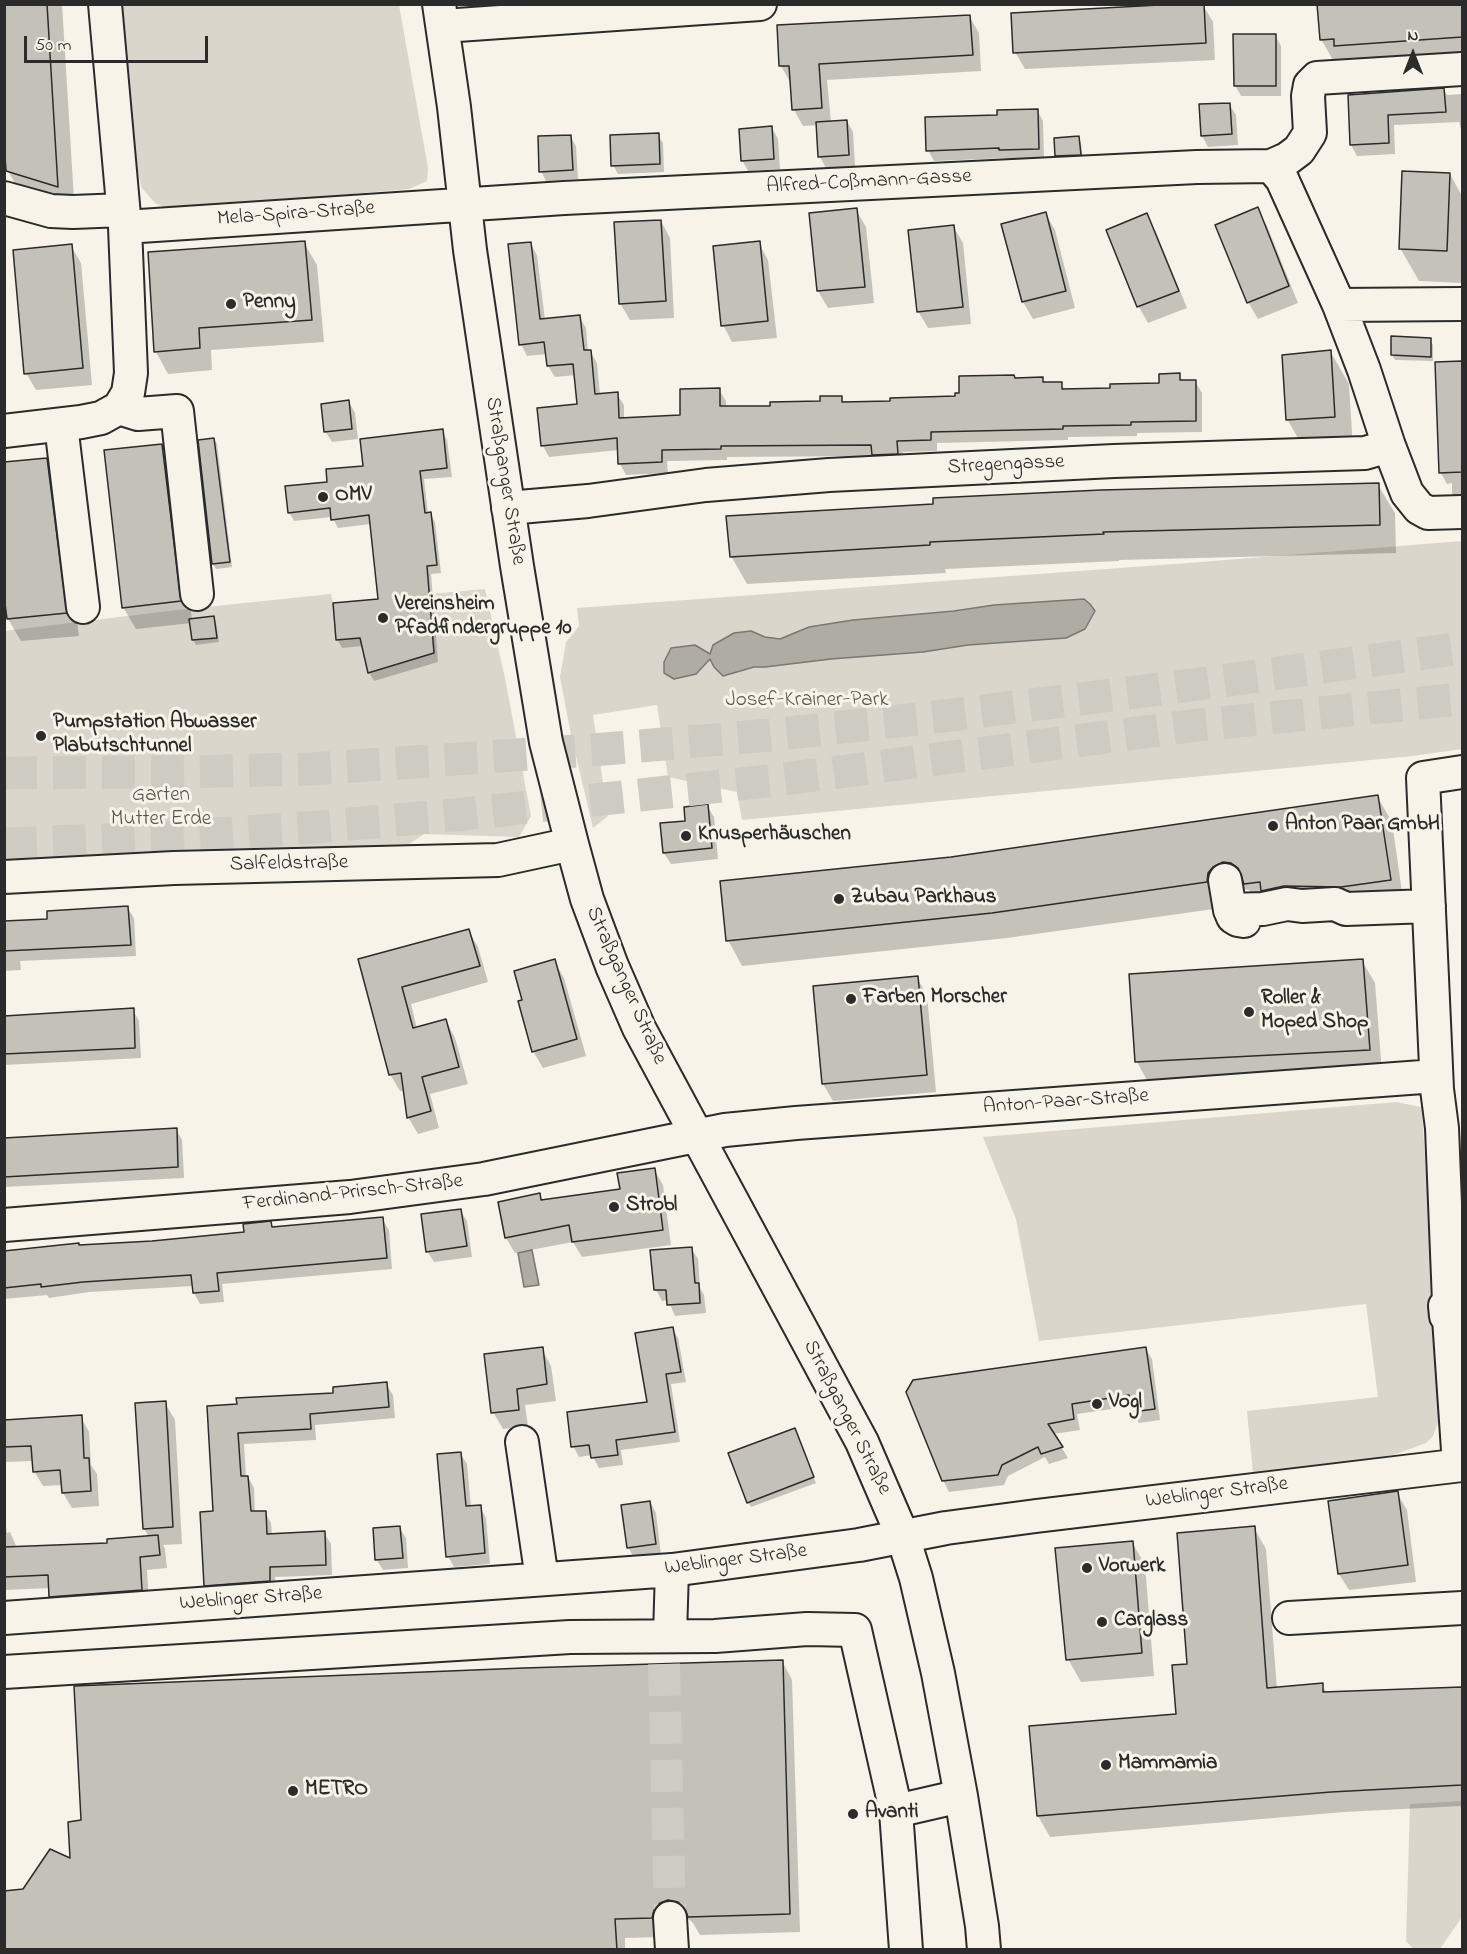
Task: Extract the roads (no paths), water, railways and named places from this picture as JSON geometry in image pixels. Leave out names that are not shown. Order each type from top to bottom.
[{"type":"street","points":[[4,431],[101,418],[119,408],[128,393],[131,373],[124,218],[105,4]]},
{"type":"street","points":[[441,15],[760,4]]},
{"type":"street","name":"Straßganger Straße","points":[[441,15],[473,273],[546,742],[587,898],[612,966],[639,1028],[862,1442],[903,1537],[916,1578],[938,1673],[961,1796],[984,1950]]},
{"type":"street","name":"Alfred-Coßmann-Gasse","points":[[466,204],[1161,168],[1271,166],[1287,159],[1299,150],[1310,133],[1308,96],[1310,85],[1317,78],[1462,69]]},
{"type":"street","points":[[1271,166],[1282,179],[1339,304],[1403,485],[1413,503],[1428,513],[1462,512]]},
{"type":"street","name":"Mela-Spira-Straße","points":[[4,198],[51,211],[124,218],[466,204]]},
{"type":"street","points":[[1339,304],[1462,304]]},
{"type":"street","points":[[119,408],[138,414],[177,411],[197,594]]},
{"type":"street","points":[[61,424],[83,607]]},
{"type":"street","name":"Stregengasse","points":[[508,508],[588,501],[706,485],[829,475],[1102,461],[1365,453],[1389,446]]},
{"type":"street","points":[[1461,1465],[1458,1389],[1450,1311],[1442,1128],[1451,1112],[1436,1076],[1423,778],[1462,772]]},
{"type":"street","name":"Salfeldstraße","points":[[4,877],[174,868],[498,860],[572,844]]},
{"type":"street","points":[[1225,880],[1230,910],[1233,917],[1238,920],[1336,917],[1346,909]]},
{"type":"street","points":[[1230,910],[1263,909],[1283,900],[1302,906],[1335,903],[1346,909],[1429,906]]},
{"type":"street","name":"Anton-Paar-Straße","points":[[697,1136],[725,1130],[796,1123],[1436,1076]]},
{"type":"street","name":"Ferdinand-Prirsch-Straße","points":[[4,1225],[350,1197],[484,1179],[697,1136]]},
{"type":"street","points":[[522,1442],[542,1579]]},
{"type":"street","name":"Weblinger Straße","points":[[4,1618],[672,1570],[851,1546],[946,1528],[1036,1516],[1461,1465]]},
{"type":"street","points":[[666,1645],[672,1570]]},
{"type":"street","points":[[1289,1618],[1462,1608]]},
{"type":"street","points":[[4,1672],[537,1638],[666,1645],[715,1636],[807,1629],[855,1630],[896,1811],[906,1950]]},
{"type":"street","points":[[896,1811],[961,1796]]},
{"type":"street","points":[[670,1918],[672,1950]]},
{"type":"tunnel","points":[[4,773],[310,769],[770,735],[1192,685],[1462,648]]},
{"type":"tunnel","points":[[4,844],[158,838],[465,814],[777,780],[1198,725],[1462,699]]},
{"type":"tunnel","points":[[664,1664],[670,1918]]},
{"type":"place","name":"Penny","points":[[231,304]]},
{"type":"place","name":"OMV","points":[[323,497]]},
{"type":"place","name":"Vereinsheim Pfadfindergruppe 10","points":[[383,618]]},
{"type":"place","name":"Pumpstation Abwasser Plabutschtunnel","points":[[41,736]]},
{"type":"place","name":"Anton Paar GmbH","points":[[1273,826]]},
{"type":"place","name":"Knusperhäuschen","points":[[686,836]]},
{"type":"place","name":"Zubau Parkhaus","points":[[839,899]]},
{"type":"place","name":"Farben Morscher","points":[[851,999]]},
{"type":"place","name":"Roller & Moped Shop","points":[[1249,1012]]},
{"type":"place","name":"Strobl","points":[[614,1207]]},
{"type":"place","name":"Vogl","points":[[1097,1404]]},
{"type":"place","name":"Vorwerk","points":[[1087,1568]]},
{"type":"place","name":"Carglass","points":[[1102,1622]]},
{"type":"place","name":"Mammamia","points":[[1106,1765]]},
{"type":"place","name":"METRO","points":[[293,1791]]},
{"type":"place","name":"Avanti","points":[[853,1814]]},
{"type":"park label","name":"Josef-Krainer-Park","points":[[807,702]]},
{"type":"park label","name":"Garten Mutter Erde","points":[[161,809]]}]
